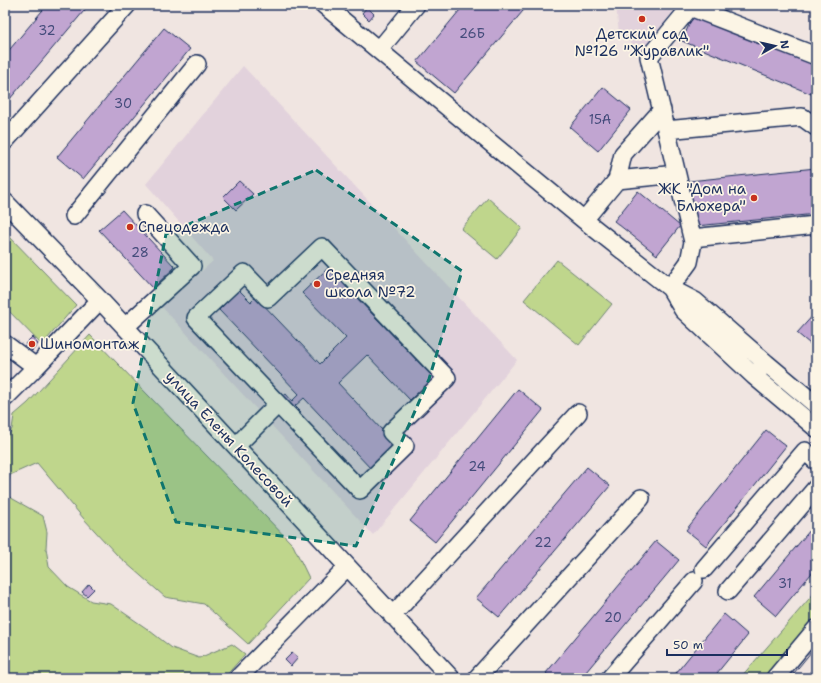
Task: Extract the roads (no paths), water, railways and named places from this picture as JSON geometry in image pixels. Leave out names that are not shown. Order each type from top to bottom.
[{"type":"street","points":[[5,141],[127,5]]},
{"type":"street","points":[[324,5],[584,220],[670,288],[695,301],[816,405]]},
{"type":"street","points":[[379,50],[416,5]]},
{"type":"street","points":[[670,288],[689,262],[693,242],[649,58],[691,6],[816,56]]},
{"type":"street","points":[[74,216],[198,64]]},
{"type":"street","points":[[584,220],[617,180],[623,154],[662,110]]},
{"type":"street","points":[[666,130],[802,117],[816,127]]},
{"type":"street","points":[[617,180],[677,174]]},
{"type":"street","name":"улица Елены Колесовой","points":[[5,202],[100,300],[451,678]]},
{"type":"street","points":[[125,327],[192,266],[145,214]]},
{"type":"street","points":[[692,238],[816,225]]},
{"type":"street","points":[[322,247],[447,378],[391,432],[405,446],[360,490],[278,404],[196,318],[244,273],[268,298],[322,247]]},
{"type":"street","points":[[670,288],[683,310],[754,376],[816,428]]},
{"type":"street","points":[[5,398],[100,300]]},
{"type":"street","points":[[5,344],[36,367]]},
{"type":"street","points":[[754,376],[766,363]]},
{"type":"street","points":[[236,446],[278,404]]},
{"type":"street","points":[[392,616],[578,413]]},
{"type":"street","points":[[610,678],[805,451],[816,461]]},
{"type":"street","points":[[728,591],[816,488]]},
{"type":"street","points":[[476,678],[641,498]]},
{"type":"street","points":[[238,678],[347,567]]},
{"type":"street","points":[[775,678],[816,629]]},
{"type":"tram line","points":[[790,678],[816,646]]},
{"type":"tram line","points":[[805,678],[816,665]]},
{"type":"place","name":"Детский сад №126 \"Журавлик\"","points":[[642,19]]},
{"type":"place","name":"ЖК \"Дом на Блюхера\"","points":[[754,198]]},
{"type":"place","name":"Спецодежда","points":[[130,227]]},
{"type":"place","name":"Средняя школа №72","points":[[317,284]]},
{"type":"place","name":"Шиномонтаж","points":[[32,344]]}]
